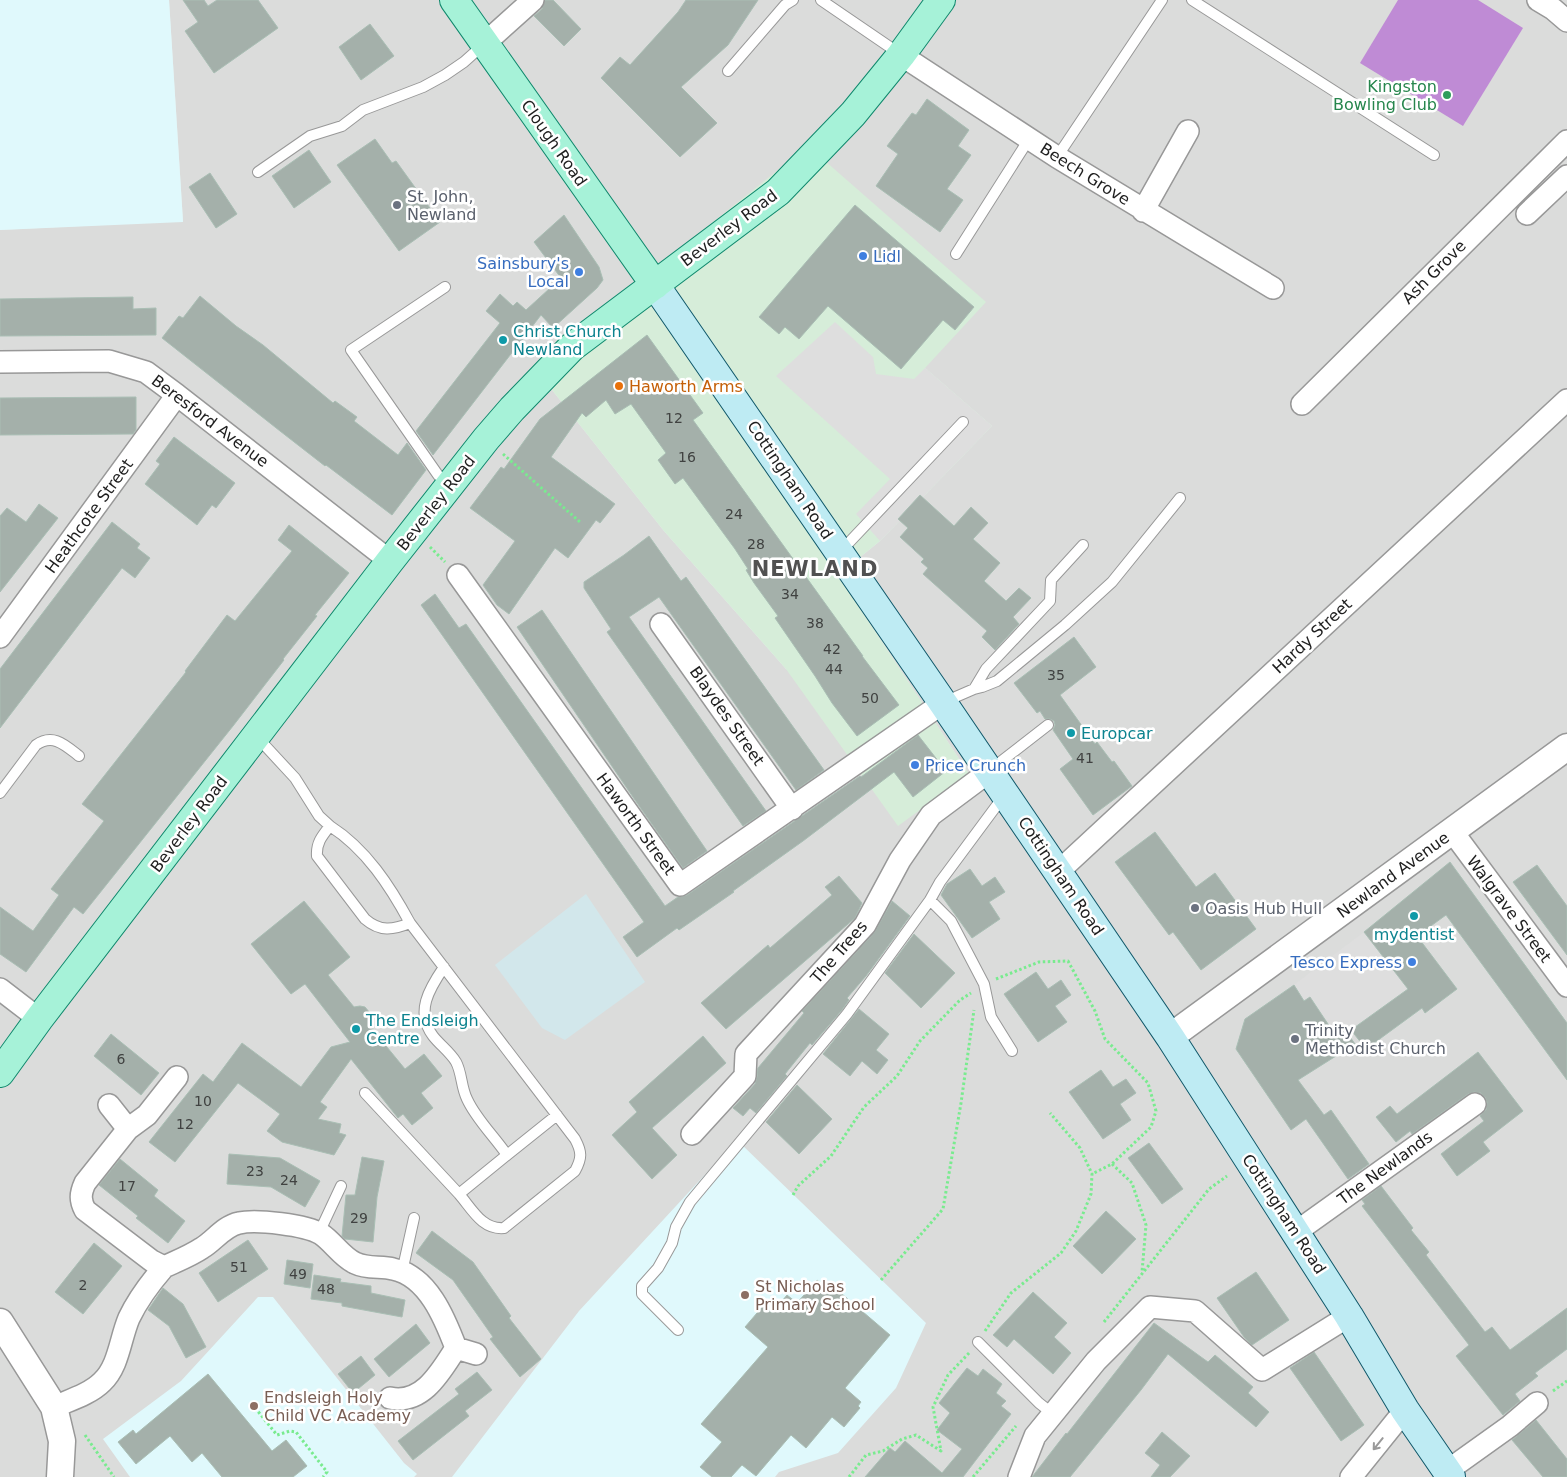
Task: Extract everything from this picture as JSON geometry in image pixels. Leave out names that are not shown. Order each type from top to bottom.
[{"type":"main road","name":"Clough Road","points":[[454,0],[655,285]]},
{"type":"main road","name":"Beverley Road","points":[[0,1073],[39,1019],[390,561],[512,409],[572,347],[778,192],[853,114],[901,55],[941,0]]},
{"type":"main road","name":"Cottingham Road","points":[[655,285],[990,771],[1170,1037],[1296,1232],[1405,1410],[1449,1474]]},
{"type":"street","points":[[484,44],[533,0]]},
{"type":"street","points":[[1538,0],[1553,9],[1567,21]]},
{"type":"street","name":"Beech Grove","points":[[901,55],[1143,211],[1273,288]]},
{"type":"street","points":[[1143,211],[1188,131]]},
{"type":"street","name":"Ash Grove","points":[[1302,404],[1567,141]]},
{"type":"street","points":[[1527,214],[1567,176]]},
{"type":"street","name":"Beresford Avenue","points":[[0,362],[108,361],[146,372],[390,561]]},
{"type":"street","name":"Heathcote Street","points":[[0,637],[177,395]]},
{"type":"street","name":"Hardy Street","points":[[1058,872],[1567,400]]},
{"type":"street","name":"Haworth Street","points":[[458,575],[680,885],[943,703]]},
{"type":"street","name":"Blaydes Street","points":[[661,624],[792,809]]},
{"type":"street","name":"Newland Avenue","points":[[1170,1037],[1567,746]]},
{"type":"street","name":"The Trees","points":[[692,1134],[745,1076],[746,1054],[865,925],[900,860],[932,815],[990,771]]},
{"type":"street","name":"Walgrave Street","points":[[1452,832],[1567,986]]},
{"type":"street","points":[[0,989],[39,1019]]},
{"type":"street","points":[[164,1267],[152,1261],[85,1210],[80,1201],[81,1192],[85,1184],[128,1129],[147,1115],[177,1077]]},
{"type":"street","name":"The Newlands","points":[[1296,1232],[1475,1104]]},
{"type":"street","points":[[109,1105],[128,1129]]},
{"type":"street","points":[[56,1413],[102,1382],[116,1362],[119,1346],[130,1317],[164,1267],[204,1248],[223,1232],[238,1223],[252,1222],[304,1228],[319,1233],[355,1263],[394,1269],[409,1274],[422,1286],[466,1351],[429,1386],[416,1395],[401,1400],[390,1398]]},
{"type":"street","points":[[1019,1477],[1035,1436],[1096,1361],[1150,1307],[1195,1311],[1262,1370],[1348,1316]]},
{"type":"street","points":[[0,1322],[56,1413],[62,1441],[60,1477]]},
{"type":"street","points":[[1449,1474],[1537,1403]]},
{"type":"street","points":[[1351,1477],[1405,1410]]},
{"type":"lane","points":[[728,71],[785,5],[793,0]]},
{"type":"lane","points":[[821,0],[901,55]]},
{"type":"lane","points":[[1057,157],[1162,0]]},
{"type":"lane","points":[[1192,0],[1434,155]]},
{"type":"lane","points":[[258,172],[310,136],[342,126],[363,110],[424,87],[464,62],[484,44]]},
{"type":"lane","points":[[956,254],[1029,139]]},
{"type":"lane","points":[[445,287],[351,350],[438,475],[450,486]]},
{"type":"lane","points":[[840,552],[963,422]]},
{"type":"lane","points":[[943,703],[974,688],[997,681],[1079,613],[1112,582],[1180,498]]},
{"type":"lane","points":[[974,688],[986,669],[1050,601],[1051,580],[1083,544]]},
{"type":"lane","points":[[990,771],[1048,725]]},
{"type":"lane","points":[[256,736],[296,778],[319,816],[342,834],[371,863],[393,892],[410,923],[579,1146],[580,1161],[575,1170],[508,1225],[497,1228],[484,1224],[459,1194],[365,1093]]},
{"type":"lane","points":[[0,793],[36,745],[41,742],[53,740],[62,742],[79,756]]},
{"type":"lane","points":[[678,1330],[642,1294],[642,1286],[658,1268],[672,1243],[676,1227],[683,1214],[710,1178],[847,1014],[1005,794]]},
{"type":"lane","points":[[330,826],[316,848],[317,856],[365,919],[380,928],[390,929],[410,923]]},
{"type":"lane","points":[[930,900],[951,921],[984,984],[991,1017],[1012,1051]]},
{"type":"lane","points":[[444,967],[426,998],[424,1010],[427,1027],[456,1063],[466,1098],[507,1155]]},
{"type":"lane","points":[[459,1194],[557,1115]]},
{"type":"lane","points":[[319,1233],[341,1186]]},
{"type":"lane","points":[[402,1272],[414,1218]]},
{"type":"lane","points":[[978,1342],[1039,1403],[1053,1414]]},
{"type":"path","points":[[486,439],[580,522]]},
{"type":"path","points":[[414,531],[458,575]]},
{"type":"path","points":[[793,1194],[798,1186],[831,1156],[864,1107],[897,1076],[920,1041],[960,1000],[984,984],[1039,962],[1068,961],[1095,1011],[1105,1039],[1148,1084],[1156,1111],[1151,1127],[1112,1164],[1092,1174]]},
{"type":"path","points":[[881,1280],[943,1209],[961,1103],[975,999],[984,984]]},
{"type":"path","points":[[849,1477],[866,1455],[883,1451],[902,1440],[916,1435],[941,1451],[933,1407],[948,1375],[978,1342],[1011,1293],[1061,1253],[1076,1231],[1091,1194],[1092,1174],[1080,1148],[1050,1113]]},
{"type":"path","points":[[1112,1164],[1132,1182],[1146,1225],[1142,1272]]},
{"type":"path","points":[[252,1404],[277,1435],[290,1431],[296,1432],[327,1472],[323,1477]]},
{"type":"path","points":[[56,1413],[82,1431],[114,1477]]},
{"type":"shaded area","points":[[0,0],[169,0],[183,222],[0,230]]},
{"type":"shaded area","points":[[169,0],[1567,0],[1567,1477],[0,1477],[0,230],[183,221]],"holes":[[[533,366],[925,368],[992,426],[880,541],[838,575],[969,774],[786,669],[664,531]]]},
{"type":"shaded area","name":"Kingston Bowling Club","points":[[1398,0],[1478,0],[1523,28],[1463,126],[1360,63]]},
{"type":"shaded area","points":[[808,146],[986,302],[925,368],[992,426],[880,541],[838,575],[969,774],[898,826],[786,669],[664,531],[533,366]]},
{"type":"shaded area","points":[[835,322],[873,357],[876,374],[914,379],[925,368],[992,426],[880,541],[856,514],[890,479],[776,376]]},
{"type":"shaded area","points":[[586,894],[645,982],[565,1040],[542,1028],[495,965]]},
{"type":"shaded area","points":[[1364,932],[1408,989],[1348,1034],[1332,1030],[1310,997],[1304,1001],[1294,985]]},
{"type":"shaded area","name":"St Nicholas Primary School","points":[[737,1140],[926,1323],[896,1388],[838,1453],[779,1472],[775,1477],[452,1477],[579,1311]]},
{"type":"shaded area","name":"Endsleigh Holy Child VC Academy","points":[[258,1297],[273,1297],[404,1463],[417,1474],[414,1477],[130,1477],[103,1439],[181,1381]]},
{"type":"building","points":[[183,0],[204,0],[208,6],[217,0],[258,0],[278,28],[214,73],[185,31],[198,22]]},
{"type":"building","points":[[545,0],[553,0],[581,29],[564,46],[534,16],[542,9]]},
{"type":"building","points":[[686,0],[758,0],[728,45],[681,87],[717,123],[680,157],[601,78],[620,57],[630,65],[678,12]]},
{"type":"building","points":[[370,24],[394,56],[361,80],[339,47]]},
{"type":"building","points":[[927,99],[969,130],[958,146],[971,155],[947,189],[963,200],[940,232],[876,186],[898,154],[887,146],[912,113],[916,115]]},
{"type":"building","name":"St. John, Newland","points":[[375,139],[392,163],[396,161],[440,222],[399,251],[337,165]]},
{"type":"building","points":[[309,150],[331,182],[294,208],[272,176]]},
{"type":"building","points":[[210,173],[237,214],[216,228],[189,187]]},
{"type":"building","name":"Lidl","points":[[855,205],[974,307],[955,330],[943,320],[901,369],[828,306],[799,339],[785,327],[779,334],[759,317]]},
{"type":"building","points":[[564,215],[599,267],[603,280],[597,288],[553,328],[541,315],[433,455],[416,431],[500,323],[486,311],[500,294],[513,306],[517,302],[526,310],[561,278],[534,242]]},
{"type":"building","points":[[200,296],[333,403],[335,401],[357,417],[354,421],[398,455],[407,443],[426,470],[392,515],[325,466],[162,338],[179,316],[183,318]]},
{"type":"building","points":[[133,297],[133,309],[156,308],[156,335],[0,336],[0,299]]},
{"type":"building","points":[[647,335],[703,413],[693,420],[899,705],[857,736],[832,703],[775,618],[778,616],[754,583],[746,570],[748,569],[735,549],[683,478],[675,484],[658,460],[666,453],[631,404],[615,414],[606,400],[586,417],[582,413],[551,457],[615,504],[600,523],[596,520],[568,558],[555,548],[509,614],[497,605],[483,585],[515,541],[470,508],[501,467],[504,469],[540,419]]},
{"type":"building","points":[[136,397],[136,430],[133,434],[0,435],[0,398]]},
{"type":"building","points":[[174,437],[235,483],[216,508],[212,505],[197,525],[145,484],[160,464],[156,461]]},
{"type":"building","points":[[920,495],[954,526],[971,507],[988,523],[973,539],[1000,563],[984,581],[1006,601],[1019,588],[1031,598],[1013,617],[1019,624],[995,650],[982,637],[987,631],[923,574],[928,568],[921,562],[924,559],[900,537],[908,528],[898,519]]},
{"type":"building","points":[[39,504],[58,518],[0,592],[0,516],[7,508],[26,522]]},
{"type":"building","points":[[112,522],[140,544],[137,548],[150,558],[135,578],[122,568],[0,728],[0,669]]},
{"type":"building","points":[[289,525],[349,573],[315,615],[317,616],[233,726],[83,914],[74,907],[26,972],[0,954],[0,907],[33,931],[59,895],[51,889],[104,821],[82,804],[186,672],[227,615],[235,621],[292,551],[278,540]]},
{"type":"building","points":[[649,536],[681,581],[686,577],[824,770],[796,790],[659,597],[629,617],[766,811],[743,826],[607,632],[611,629],[584,588],[584,582]]},
{"type":"building","points":[[435,594],[459,628],[466,624],[665,906],[678,897],[687,895],[861,777],[918,735],[946,771],[913,797],[894,772],[734,892],[679,930],[677,928],[637,957],[623,937],[644,922],[421,605]]},
{"type":"building","points":[[542,610],[707,851],[683,868],[517,627]]},
{"type":"building","points":[[1074,637],[1096,667],[1060,695],[1095,744],[1097,742],[1112,762],[1114,761],[1132,786],[1093,815],[1060,769],[1073,759],[1053,730],[1054,721],[1045,719],[1040,711],[1037,713],[1014,683]]},
{"type":"building","name":"Oasis Hub Hull","points":[[1155,832],[1196,887],[1215,873],[1256,929],[1201,970],[1173,932],[1169,935],[1115,862]]},
{"type":"building","points":[[1450,862],[1567,1023],[1567,1080],[1446,915],[1417,936],[1457,989],[1425,1013],[1422,1008],[1366,1049],[1351,1030],[1408,989],[1364,932]]},
{"type":"building","points":[[1537,865],[1567,906],[1567,955],[1513,882]]},
{"type":"building","points":[[970,869],[982,886],[995,877],[1005,892],[989,902],[1000,919],[972,938],[941,895],[947,884]]},
{"type":"building","points":[[839,876],[862,903],[855,918],[726,1029],[701,1003],[768,945],[770,948],[832,895],[825,887]]},
{"type":"building","name":"The Endsleigh Centre","points":[[304,901],[350,957],[328,975],[354,1007],[365,1007],[370,1013],[373,1030],[405,1069],[424,1054],[442,1076],[421,1093],[433,1108],[412,1125],[403,1114],[398,1118],[351,1059],[320,1102],[327,1107],[318,1119],[341,1124],[339,1133],[346,1135],[334,1155],[282,1142],[267,1131],[280,1114],[238,1083],[175,1162],[149,1142],[203,1074],[213,1082],[242,1043],[301,1087],[331,1047],[350,1042],[305,984],[291,994],[251,944]]},
{"type":"building","points":[[892,901],[910,916],[866,976],[847,998],[849,1000],[842,1010],[812,1045],[810,1043],[785,1074],[787,1076],[756,1113],[750,1108],[743,1116],[733,1108],[755,1084],[758,1068],[804,1013],[802,1011],[874,933]]},
{"type":"building","points":[[914,934],[955,973],[921,1008],[885,973]]},
{"type":"building","points":[[1036,972],[1048,989],[1061,980],[1071,995],[1055,1006],[1067,1022],[1038,1042],[1004,994]]},
{"type":"building","name":"Trinity Methodist Church","points":[[1294,985],[1304,1001],[1310,997],[1332,1030],[1341,1024],[1355,1044],[1298,1080],[1324,1115],[1331,1110],[1369,1164],[1348,1179],[1306,1119],[1291,1130],[1236,1049],[1245,1019]]},
{"type":"building","points":[[859,1009],[889,1034],[876,1050],[888,1060],[877,1074],[862,1061],[850,1076],[823,1054]]},
{"type":"building","points":[[111,1034],[159,1073],[141,1095],[94,1056]]},
{"type":"building","points":[[703,1036],[726,1063],[652,1128],[677,1155],[652,1179],[612,1135],[637,1112],[629,1102]]},
{"type":"building","points":[[1478,1052],[1523,1111],[1483,1142],[1490,1151],[1457,1176],[1441,1154],[1484,1121],[1480,1116],[1486,1110],[1487,1102],[1481,1093],[1474,1092],[1468,1094],[1412,1134],[1410,1131],[1396,1142],[1376,1117],[1390,1106],[1397,1114]]},
{"type":"building","points":[[1101,1070],[1113,1087],[1126,1079],[1136,1093],[1120,1104],[1131,1120],[1103,1139],[1069,1092]]},
{"type":"building","points":[[797,1085],[832,1119],[799,1154],[766,1122]]},
{"type":"building","points":[[1149,1143],[1183,1189],[1162,1204],[1128,1158]]},
{"type":"building","points":[[229,1154],[280,1158],[320,1181],[305,1207],[271,1187],[227,1184]]},
{"type":"building","points":[[362,1157],[384,1161],[377,1197],[373,1242],[345,1239],[342,1236],[346,1195],[355,1195]]},
{"type":"building","points":[[120,1159],[158,1190],[154,1196],[185,1221],[168,1243],[99,1185]]},
{"type":"building","points":[[1381,1186],[1413,1228],[1411,1230],[1429,1252],[1426,1255],[1485,1332],[1492,1327],[1510,1350],[1567,1308],[1567,1349],[1535,1373],[1538,1376],[1515,1394],[1520,1401],[1503,1415],[1456,1356],[1469,1345],[1362,1206],[1365,1204],[1362,1200]]},
{"type":"building","points":[[1106,1211],[1136,1239],[1102,1274],[1073,1246]]},
{"type":"building","points":[[432,1231],[473,1262],[511,1316],[509,1318],[541,1359],[520,1377],[490,1339],[493,1337],[453,1280],[416,1253]]},
{"type":"building","points":[[248,1240],[268,1269],[218,1302],[199,1273]]},
{"type":"building","points":[[94,1243],[122,1266],[83,1314],[55,1292]]},
{"type":"building","points":[[287,1260],[313,1264],[310,1288],[284,1284]]},
{"type":"building","points":[[1256,1272],[1289,1320],[1252,1345],[1244,1337],[1217,1298]]},
{"type":"building","points":[[314,1275],[341,1279],[340,1282],[371,1286],[371,1293],[405,1300],[402,1317],[342,1306],[342,1303],[311,1299]]},
{"type":"building","points":[[817,1280],[831,1292],[835,1288],[890,1335],[845,1388],[861,1402],[858,1406],[860,1408],[844,1427],[832,1417],[806,1448],[791,1435],[756,1476],[742,1465],[731,1477],[712,1477],[700,1467],[722,1442],[701,1424],[768,1347],[745,1327],[763,1306],[772,1313],[787,1295],[797,1303]]},
{"type":"building","points":[[163,1288],[183,1304],[206,1347],[186,1358],[169,1326],[148,1310]]},
{"type":"building","points":[[1033,1292],[1067,1323],[1054,1337],[1071,1353],[1053,1374],[1014,1339],[1007,1347],[993,1335]]},
{"type":"building","points":[[1154,1323],[1208,1362],[1215,1355],[1253,1387],[1248,1393],[1269,1412],[1256,1427],[1168,1354],[1070,1477],[1032,1477],[1067,1434]]},
{"type":"building","points":[[416,1324],[430,1343],[389,1377],[374,1359]]},
{"type":"building","points":[[1314,1352],[1364,1425],[1341,1441],[1290,1368]]},
{"type":"building","points":[[361,1356],[375,1375],[353,1393],[338,1374]]},
{"type":"building","points":[[967,1368],[978,1376],[983,1369],[1002,1384],[996,1393],[1006,1401],[1001,1406],[1011,1414],[963,1477],[865,1477],[890,1448],[895,1452],[905,1441],[942,1473],[962,1449],[937,1430],[950,1413],[939,1403]]},
{"type":"building","points":[[477,1372],[492,1390],[465,1411],[469,1416],[413,1460],[398,1441],[459,1394],[455,1389]]},
{"type":"building","points":[[208,1374],[272,1451],[286,1440],[307,1466],[293,1477],[222,1477],[202,1453],[192,1462],[170,1436],[136,1464],[118,1442],[133,1430],[136,1434]]},
{"type":"building","points":[[1536,1420],[1567,1459],[1567,1477],[1543,1477],[1512,1440]]},
{"type":"building","points":[[1162,1432],[1190,1456],[1170,1477],[1151,1477],[1160,1465],[1145,1453]]},
{"type":"place","name":"Kingston Bowling Club","points":[[1447,95]]},
{"type":"place","name":"St. John, Newland","points":[[397,205]]},
{"type":"place","name":"Lidl","points":[[863,256]]},
{"type":"place","name":"Sainsbury's Local","points":[[579,272]]},
{"type":"place","name":"Christ Church Newland","points":[[503,340]]},
{"type":"place","name":"Haworth Arms","points":[[619,386]]},
{"type":"place","name":"Europcar","points":[[1071,733]]},
{"type":"place","name":"Price Crunch","points":[[915,765]]},
{"type":"place","name":"Oasis Hub Hull","points":[[1195,908]]},
{"type":"place","name":"mydentist","points":[[1414,916]]},
{"type":"place","name":"Tesco Express","points":[[1412,962]]},
{"type":"place","name":"The Endsleigh Centre","points":[[356,1029]]},
{"type":"place","name":"Trinity Methodist Church","points":[[1295,1039]]},
{"type":"place","name":"St Nicholas Primary School","points":[[745,1295]]},
{"type":"place","name":"Endsleigh Holy Child VC Academy","points":[[254,1406]]},
{"type":"district","name":"NEWLAND","points":[[815,569]]}]
